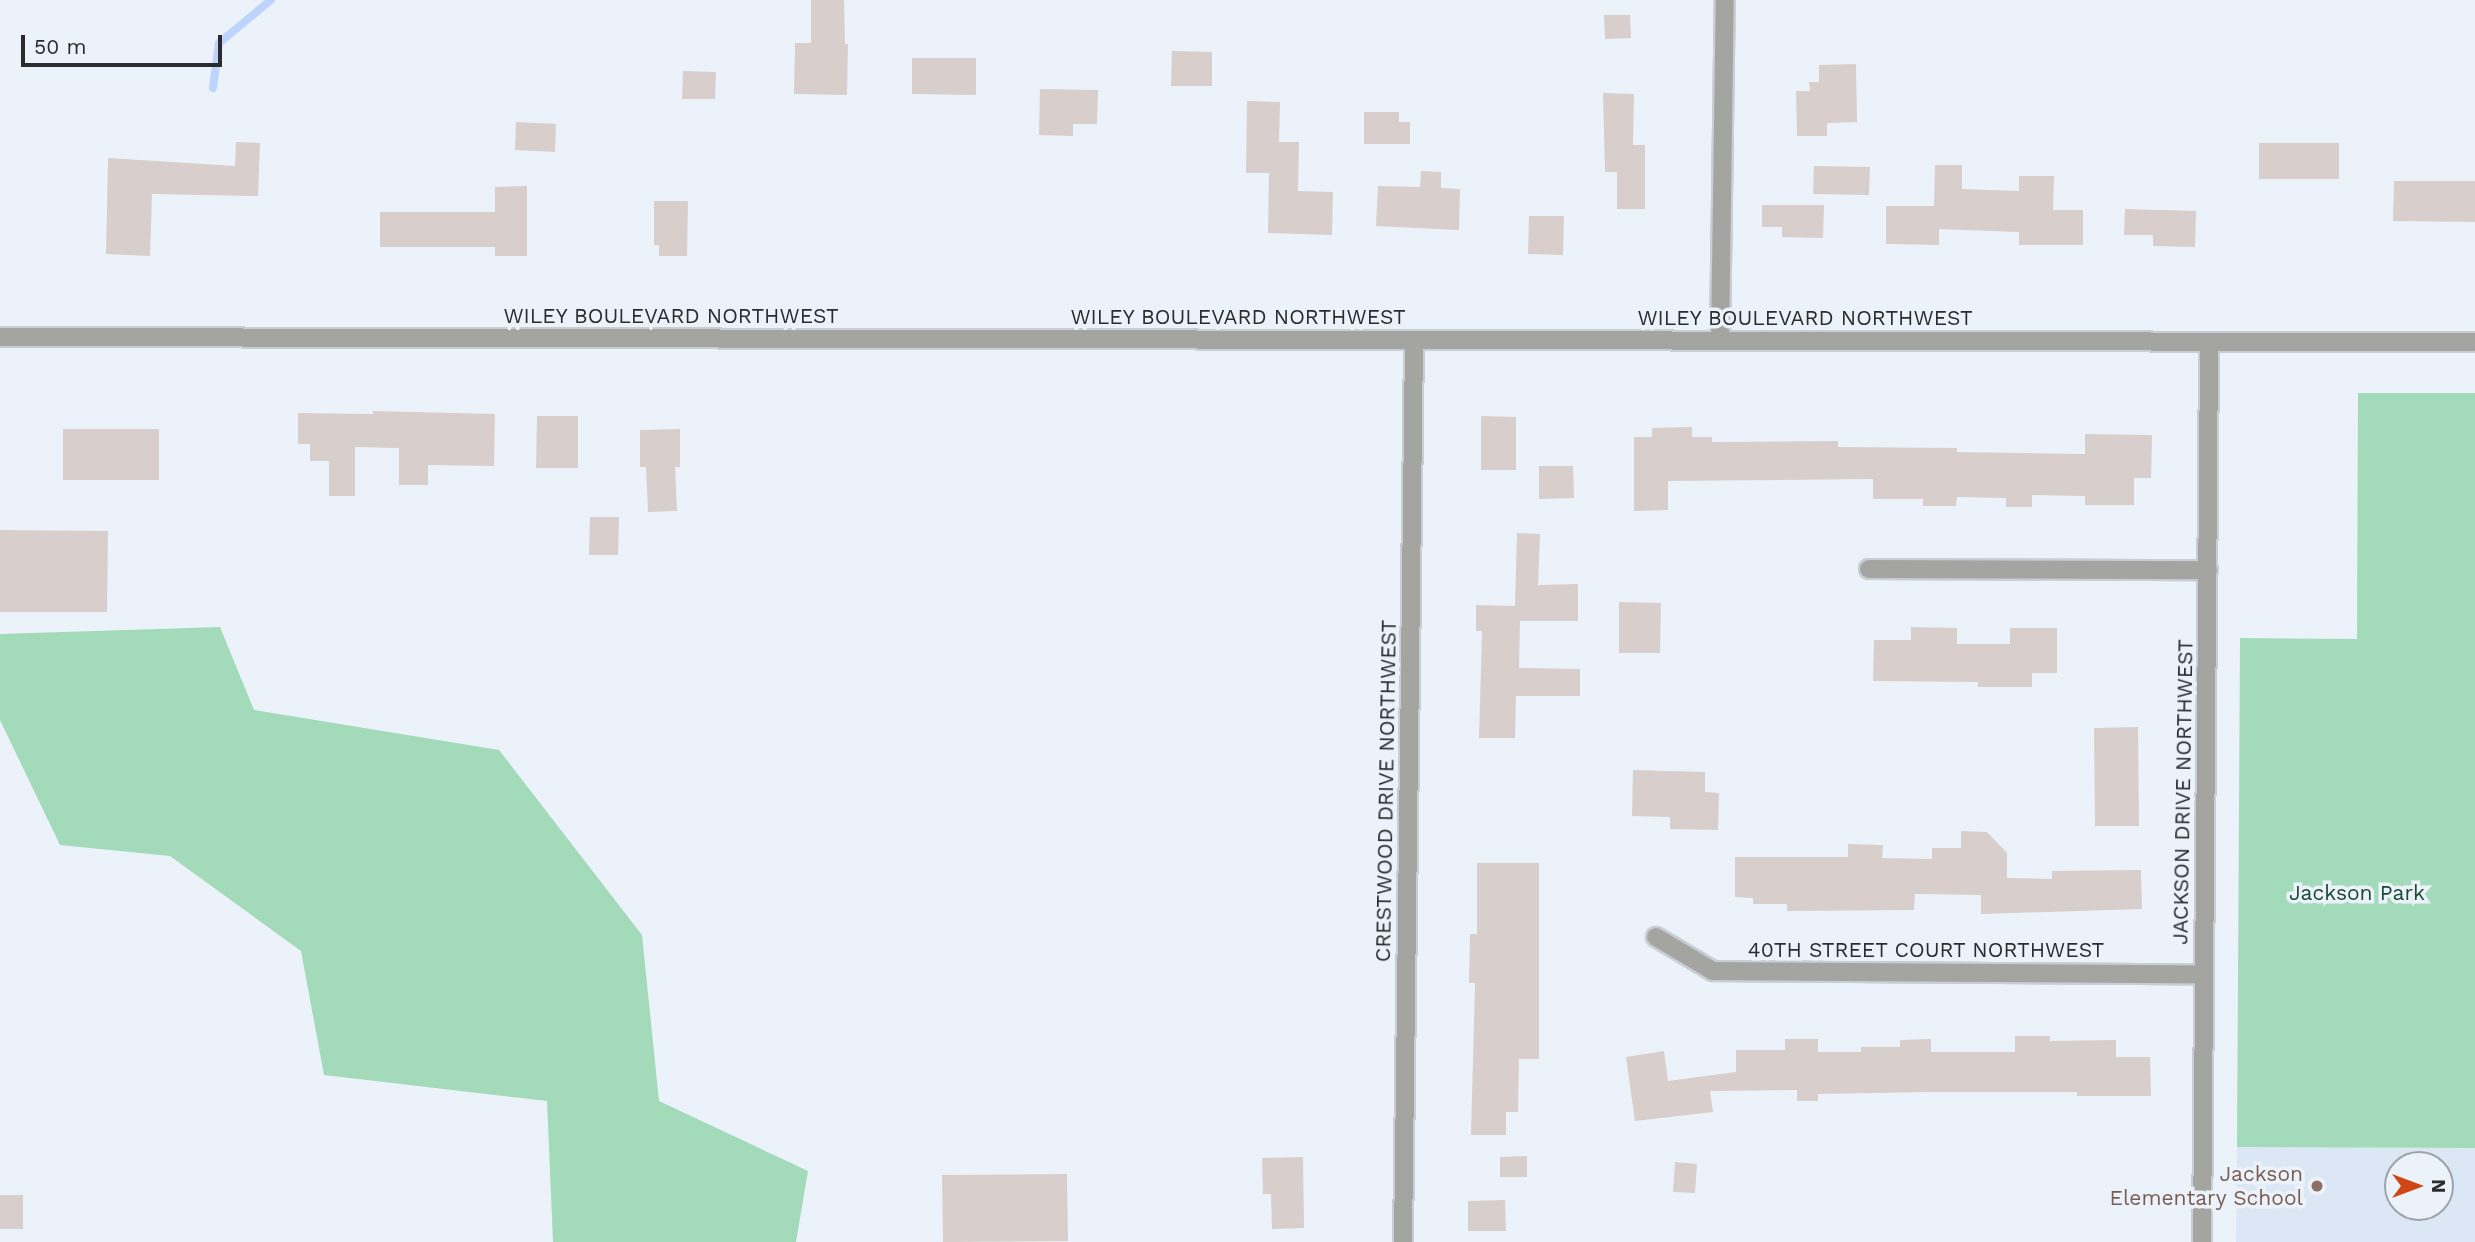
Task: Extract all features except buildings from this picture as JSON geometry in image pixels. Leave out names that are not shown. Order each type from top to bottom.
[{"type":"street","points":[[1720,341],[1725,0]]},
{"type":"street","name":"WILEY BOULEVARD NORTHWEST","points":[[0,337],[2475,342]]},
{"type":"street","name":"CRESTWOOD DRIVE NORTHWEST","points":[[1403,1242],[1414,340]]},
{"type":"street","name":"JACKSON DRIVE NORTHWEST","points":[[2202,1242],[2209,342]]},
{"type":"street","points":[[1869,569],[2208,570]]},
{"type":"street","name":"40TH STREET COURT NORTHWEST","points":[[1656,937],[1713,971],[2204,974]]},
{"type":"shaded area","name":"Jackson Elementary School","points":[[2237,1147],[2475,1148],[2475,1242],[2236,1242]]},
{"type":"green space","name":"Jackson Park","points":[[2358,393],[2475,393],[2475,1148],[2237,1147],[2240,638],[2357,639]]},
{"type":"green space","points":[[220,627],[254,710],[499,750],[642,935],[659,1101],[808,1171],[796,1242],[553,1242],[547,1101],[324,1075],[301,951],[170,856],[60,845],[0,720],[0,634]]},
{"type":"waterway","points":[[213,88],[219,43],[271,0]]},
{"type":"place","name":"Jackson Elementary School","points":[[2317,1186]]}]
